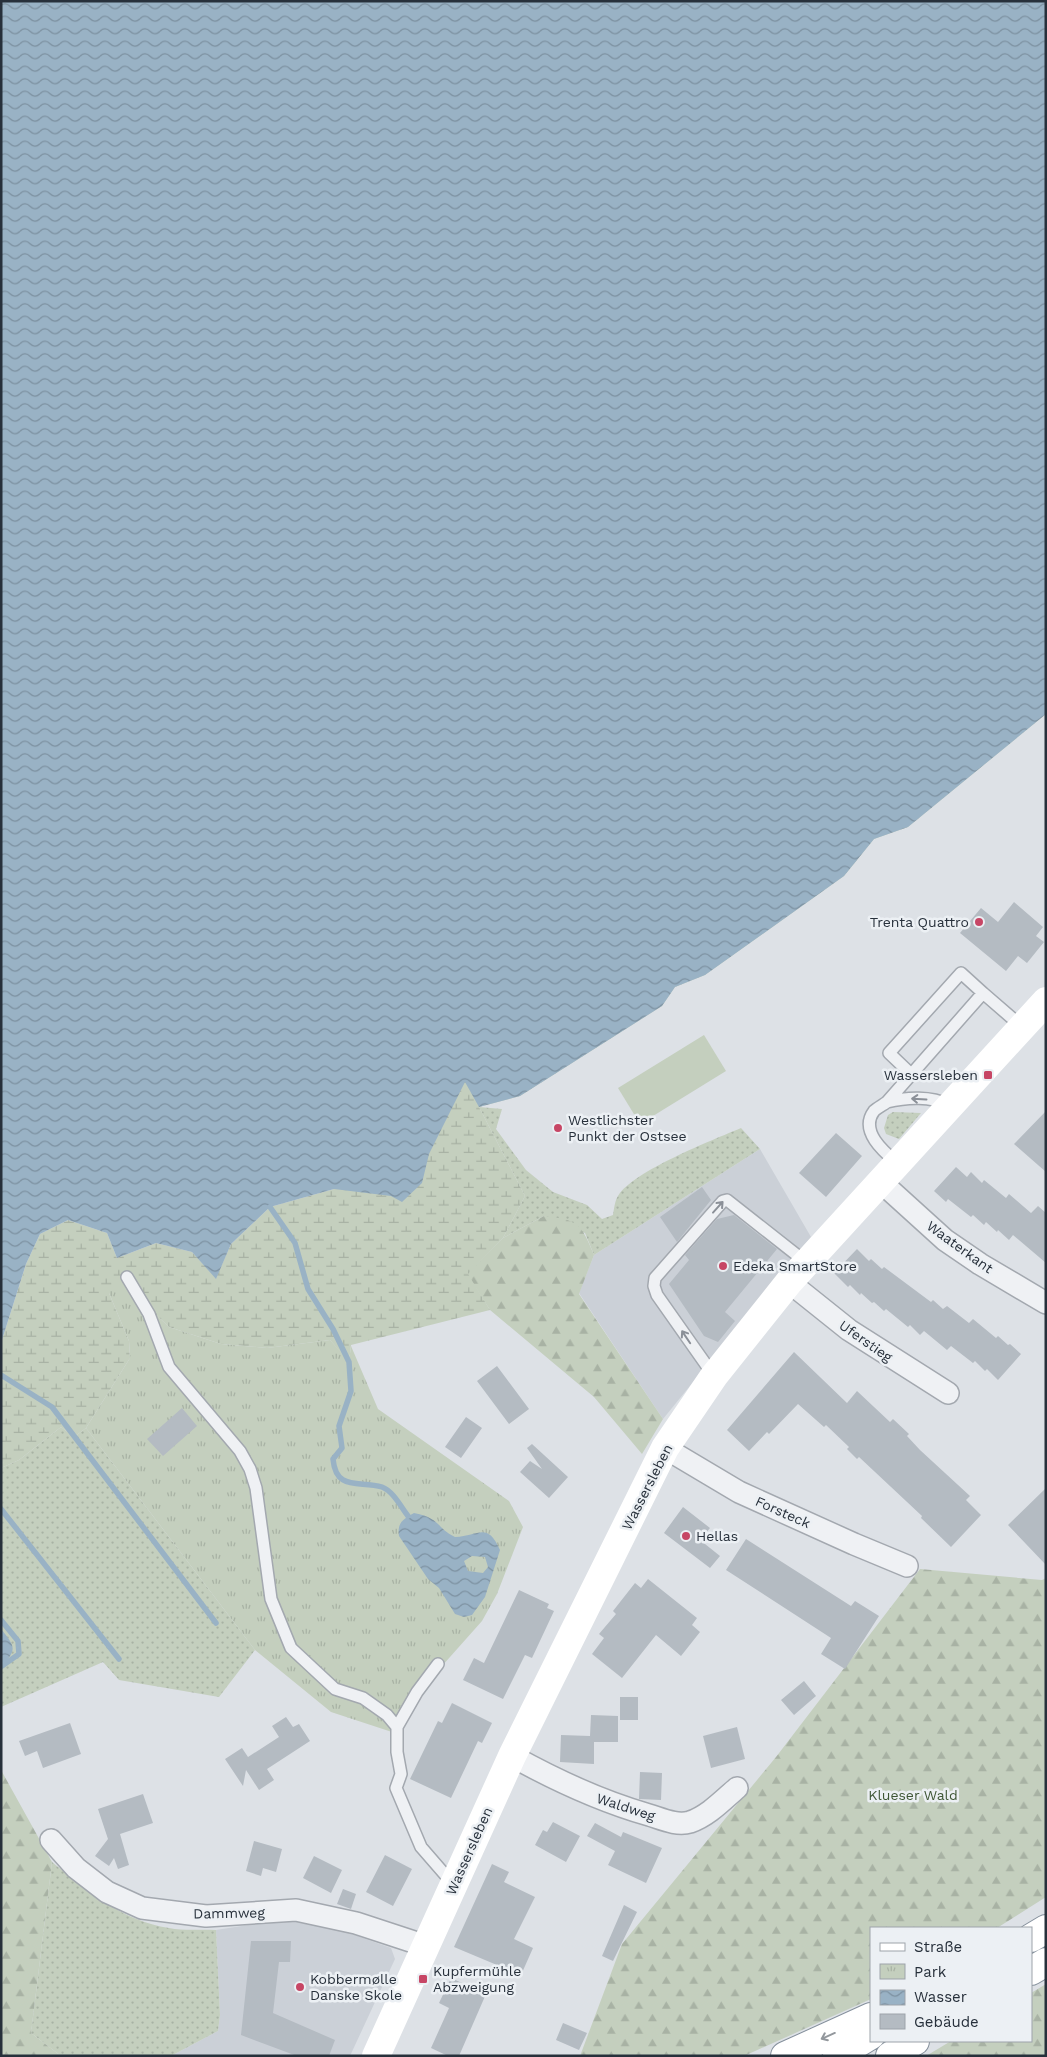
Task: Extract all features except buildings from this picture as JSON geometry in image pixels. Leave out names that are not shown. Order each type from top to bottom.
[{"type":"main road","name":"Wassersleben","points":[[376,2056],[512,1756],[665,1448],[714,1376],[798,1273],[1021,1026],[1046,1001]]},
{"type":"main road","points":[[1032,1937],[1046,1929]]},
{"type":"main road","points":[[1032,1970],[1046,1962]]},
{"type":"main road","points":[[785,2056],[870,2017]]},
{"type":"main road","points":[[837,2056],[870,2036]]},
{"type":"main road","points":[[890,2056],[914,2042]]},
{"type":"street","name":"Waaterkant","points":[[889,1173],[945,1240],[980,1264],[1046,1303]]},
{"type":"street","name":"Uferstieg","points":[[798,1273],[849,1330],[948,1393]]},
{"type":"street","name":"Forsteck","points":[[665,1448],[739,1492],[907,1566]]},
{"type":"street","name":"Waldweg","points":[[512,1756],[563,1784],[615,1805],[674,1823],[690,1822],[708,1813],[737,1788]]},
{"type":"street","name":"Dammweg","points":[[51,1840],[76,1868],[107,1892],[142,1908],[206,1916],[296,1910],[356,1923],[426,1946]]},
{"type":"lane","points":[[911,1074],[889,1052],[961,973],[1021,1026]]},
{"type":"lane","points":[[889,1173],[870,1127],[874,1112],[887,1102],[983,993]]},
{"type":"lane","points":[[887,1102],[902,1098],[939,1100],[949,1106]]},
{"type":"lane","points":[[714,1376],[657,1295],[654,1286],[656,1278],[723,1201],[727,1200],[798,1273]]},
{"type":"lane","points":[[127,1277],[149,1314],[169,1367],[240,1451],[250,1469],[256,1488],[271,1599],[291,1648],[335,1689],[363,1698],[387,1715],[397,1727]]},
{"type":"lane","points":[[438,1664],[417,1692],[397,1727],[397,1752],[401,1774],[396,1788],[421,1848],[454,1885]]},
{"type":"shaded area","points":[[760,1149],[811,1237],[663,1419],[579,1293],[594,1255]]},
{"type":"shaded area","name":"Kobbermølle Danske Skole","points":[[287,1919],[321,1923],[391,1948],[395,1959],[350,2056],[171,2056],[218,2031],[220,2015],[216,1930]]},
{"type":"green space","points":[[1046,714],[908,827],[874,839],[844,876],[705,975],[675,987],[662,1006],[520,1096],[479,1107],[525,1196],[503,1238],[468,1274],[490,1310],[351,1345],[349,1362],[330,1340],[267,1348],[221,1344],[169,1327],[150,1309],[109,1293],[129,1341],[130,1358],[86,1428],[74,1437],[61,1427],[19,1460],[1,1468],[1,1343],[26,1264],[40,1234],[68,1220],[107,1233],[117,1258],[156,1243],[192,1252],[216,1278],[231,1244],[270,1207],[334,1189],[451,1077]]},
{"type":"green space","points":[[704,1035],[726,1071],[640,1124],[618,1088]]},
{"type":"green space","points":[[479,1107],[502,1109],[496,1129],[526,1170],[553,1192],[587,1205],[602,1219],[613,1215],[617,1198],[626,1186],[656,1167],[694,1148],[741,1128],[760,1149],[594,1255],[585,1233],[544,1216],[503,1238],[525,1196]]},
{"type":"green space","points":[[893,1112],[921,1113],[899,1139],[886,1134],[884,1128],[888,1115]]},
{"type":"green space","points":[[544,1216],[571,1222],[577,1225],[585,1236],[594,1255],[579,1294],[663,1419],[642,1454],[594,1397],[490,1310],[467,1274],[503,1238]]},
{"type":"green space","points":[[131,1274],[150,1309],[169,1327],[221,1344],[267,1348],[330,1340],[349,1361],[351,1346],[378,1409],[509,1501],[523,1527],[497,1594],[482,1621],[442,1666],[421,1695],[398,1734],[331,1712],[255,1650],[86,1428],[130,1358],[129,1341],[109,1293],[115,1278]]},
{"type":"green space","points":[[61,1427],[74,1437],[86,1428],[255,1650],[219,1697],[119,1680],[103,1662],[1,1707],[1,1468],[19,1460]]},
{"type":"green space","name":"Klueser Wald","points":[[920,1569],[1042,1580],[1046,1578],[1046,1897],[999,1927],[870,1927],[870,1999],[744,2056],[580,2056],[622,1944],[776,1757]]},
{"type":"green space","points":[[1,1770],[52,1862],[31,2033],[61,2056],[1,2056]]},
{"type":"green space","points":[[52,1862],[92,1894],[136,1919],[175,1929],[216,1930],[220,2015],[218,2031],[171,2056],[61,2056],[31,2033]]},
{"type":"green space","points":[[1046,1984],[1046,2056],[926,2056],[949,2042],[1032,2042],[1032,1992]]},
{"type":"water","points":[[1,1],[1046,1],[1046,714],[908,827],[874,839],[844,876],[705,975],[675,987],[662,1006],[520,1096],[479,1107],[465,1082],[429,1154],[422,1183],[402,1202],[391,1196],[334,1189],[270,1207],[231,1244],[216,1279],[192,1252],[156,1243],[117,1258],[107,1233],[68,1220],[40,1234],[26,1264],[1,1343]]},
{"type":"water","points":[[414,1513],[434,1520],[455,1537],[482,1532],[491,1536],[495,1541],[500,1550],[485,1597],[472,1615],[464,1617],[455,1614],[439,1588],[428,1579],[399,1536],[400,1525],[404,1519]],"holes":[[[472,1556],[485,1557],[488,1567],[483,1573],[468,1571],[464,1561]]]},
{"type":"water","points":[[1,1629],[13,1648],[10,1656],[1,1666]]},
{"type":"waterway","points":[[270,1207],[295,1243],[308,1289],[333,1329],[349,1362],[351,1391],[339,1426],[342,1448],[333,1459],[335,1469],[344,1481],[374,1485],[386,1489],[408,1516]]},
{"type":"waterway","points":[[1,1375],[52,1407],[216,1623]]},
{"type":"waterway","points":[[1,1509],[119,1659]]},
{"type":"waterway","points":[[1,1620],[18,1641],[19,1654],[2,1666]]},
{"type":"place","name":"Trenta Quattro","points":[[979,922]]},
{"type":"place","name":"Wassersleben","points":[[988,1075]]},
{"type":"place","name":"Westlichster Punkt der Ostsee","points":[[558,1128]]},
{"type":"place","name":"Edeka SmartStore","points":[[723,1266]]},
{"type":"place","name":"Hellas","points":[[686,1536]]},
{"type":"place","name":"Kupfermühle Abzweigung","points":[[423,1979]]},
{"type":"place","name":"Kobbermølle Danske Skole","points":[[300,1987]]}]
